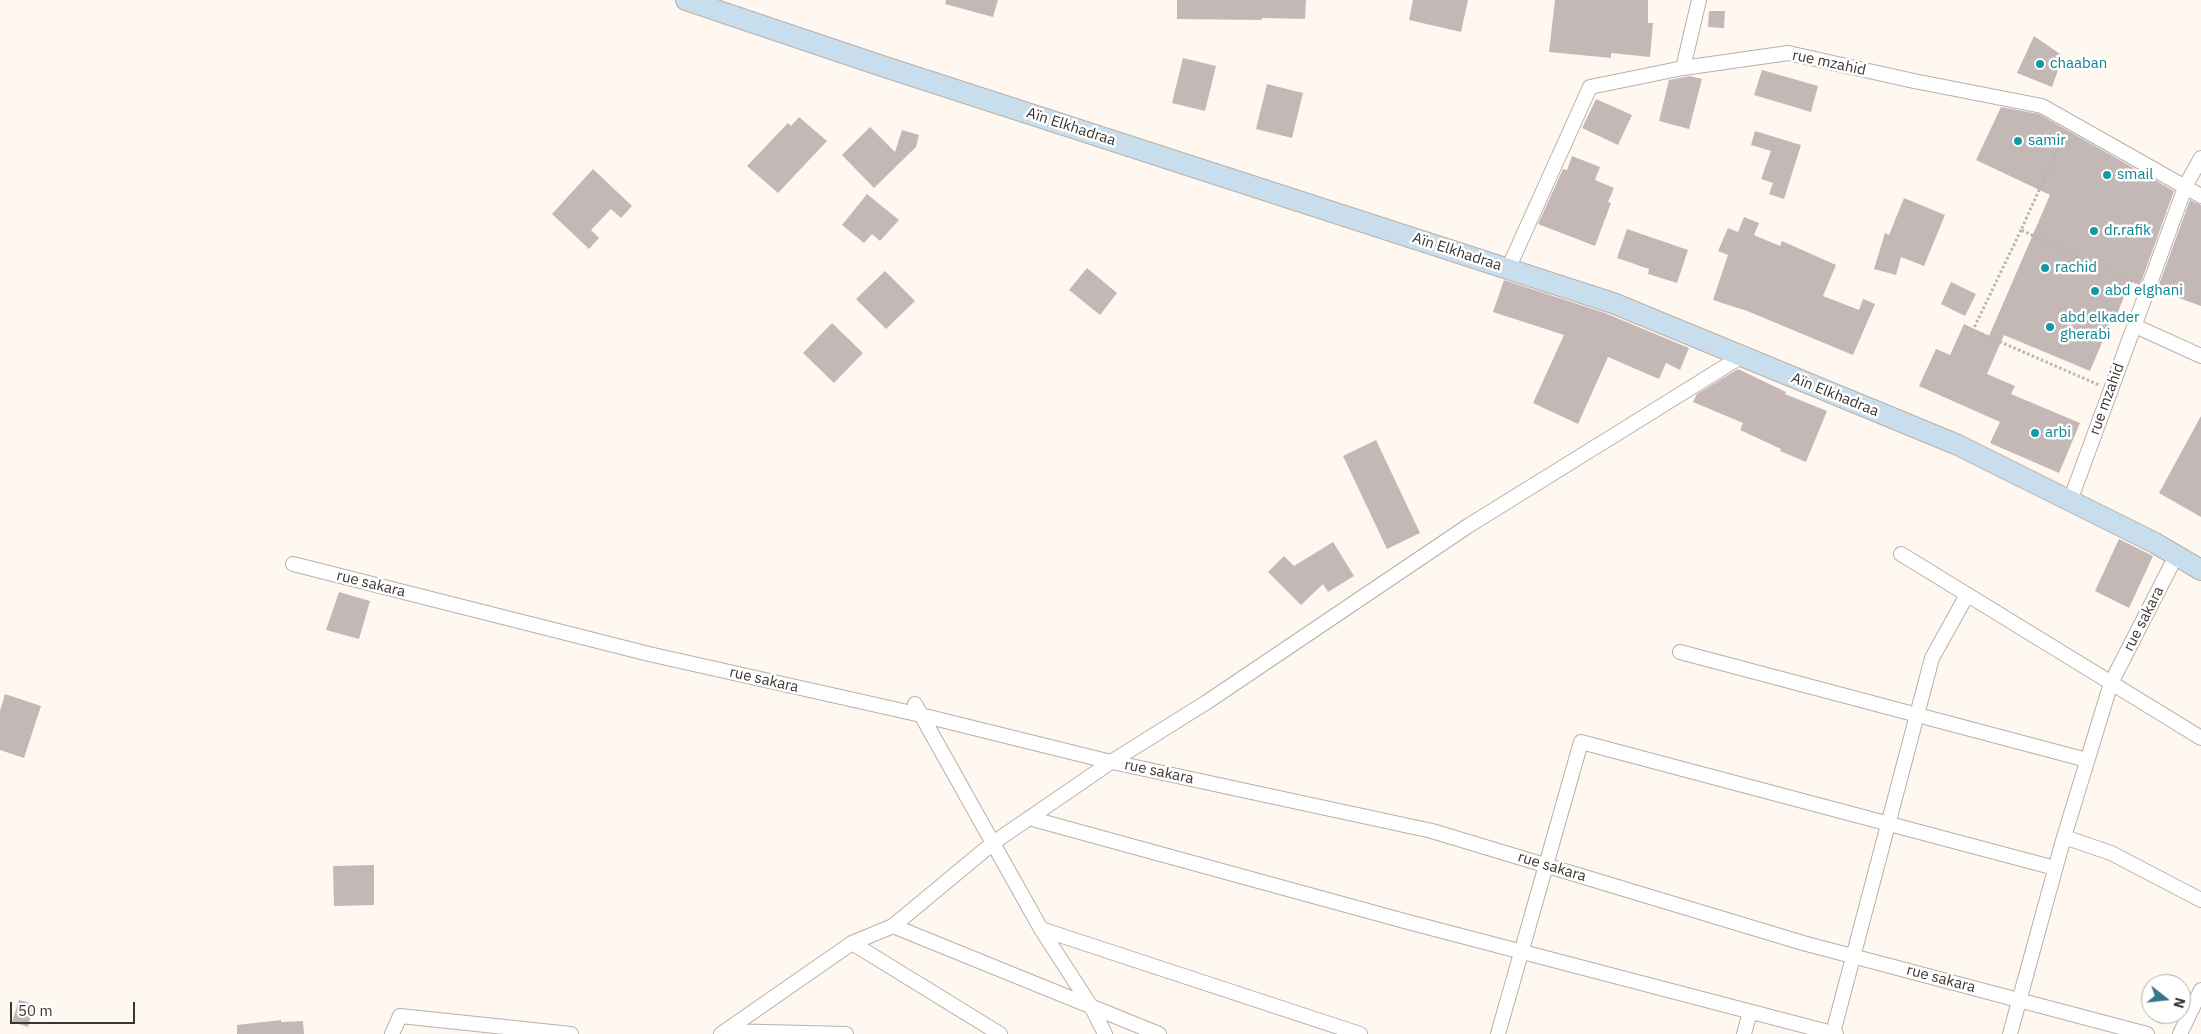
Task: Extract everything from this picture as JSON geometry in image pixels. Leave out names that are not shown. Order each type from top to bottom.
[{"type":"main road","name":"Aïn Elkhadraa","points":[[686,0],[892,69],[1614,303],[1958,445],[2201,570]]},
{"type":"street","points":[[1683,68],[1698,0]]},
{"type":"street","name":"rue mzahid","points":[[1508,268],[1590,87],[1683,68],[1788,53],[1914,81],[2042,106],[2186,185],[2201,196]]},
{"type":"street","name":"rue mzahid","points":[[2070,501],[2186,185],[2201,158]]},
{"type":"street","points":[[2135,326],[2201,356]]},
{"type":"street","points":[[723,1033],[852,943],[893,926],[993,843],[1111,762],[1207,702],[1468,526],[1742,356]]},
{"type":"street","points":[[1901,554],[2201,738]]},
{"type":"street","name":"rue sakara","points":[[2019,1000],[2055,868],[2111,683],[2176,556]]},
{"type":"street","name":"rue sakara","points":[[293,564],[649,654],[918,709],[1111,762],[1432,831],[1853,956],[2147,1034]]},
{"type":"street","points":[[1029,818],[1521,952],[1834,1034],[1932,658],[1968,595]]},
{"type":"street","points":[[1680,652],[2087,760]]},
{"type":"street","points":[[918,709],[1041,929],[1092,1008],[1105,1034]]},
{"type":"street","points":[[1498,1034],[1580,742],[2055,868]]},
{"type":"street","points":[[2064,837],[2111,853],[2201,900]]},
{"type":"street","points":[[893,926],[1159,1034]]},
{"type":"street","points":[[1041,929],[1360,1034]]},
{"type":"street","points":[[852,943],[1000,1034]]},
{"type":"street","points":[[2180,1034],[2201,990]]},
{"type":"street","points":[[2010,1034],[2019,1000]]},
{"type":"street","points":[[1744,1034],[1750,1012]]},
{"type":"street","points":[[392,1034],[400,1016],[571,1034]]},
{"type":"street","points":[[723,1033],[846,1034]]},
{"type":"path","points":[[2070,122],[1973,330],[2111,390]]},
{"type":"path","points":[[2021,230],[2148,289]]},
{"type":"building","points":[[946,0],[998,0],[993,17],[945,4]]},
{"type":"building","points":[[1177,0],[1306,0],[1305,19],[1177,19]]},
{"type":"building","points":[[1413,0],[1468,0],[1461,32],[1409,20]]},
{"type":"building","points":[[1555,0],[1648,0],[1648,23],[1653,23],[1650,57],[1611,53],[1611,58],[1549,52]]},
{"type":"building","points":[[1709,11],[1725,11],[1724,28],[1708,27]]},
{"type":"building","name":"chaaban","points":[[2034,36],[2063,56],[2052,87],[2017,73]]},
{"type":"building","points":[[1183,58],[1216,66],[1205,111],[1172,103]]},
{"type":"building","points":[[1762,70],[1818,86],[1811,112],[1754,95]]},
{"type":"building","points":[[1690,76],[1702,79],[1689,129],[1659,121],[1669,80]]},
{"type":"building","points":[[1267,84],[1303,93],[1292,138],[1256,129]]},
{"type":"building","points":[[1596,99],[1632,115],[1618,145],[1582,128]]},
{"type":"building","points":[[2001,107],[2039,114],[2174,191],[2140,285],[2130,281],[2115,320],[2112,319],[2090,371],[2004,335],[1987,374],[2015,386],[2011,394],[2080,423],[2059,473],[1990,443],[2000,422],[1919,386],[1936,349],[1950,355],[1964,324],[1989,336],[2050,195],[1976,160]]},
{"type":"building","points":[[799,117],[827,141],[778,193],[747,166],[788,123],[791,126]]},
{"type":"building","points":[[870,127],[895,152],[902,130],[919,135],[916,147],[874,188],[842,155]]},
{"type":"building","points":[[1755,131],[1801,145],[1784,199],[1769,194],[1773,183],[1761,179],[1771,151],[1751,145]]},
{"type":"building","points":[[1572,156],[1600,167],[1595,180],[1614,188],[1608,202],[1611,203],[1595,246],[1538,224],[1563,169],[1567,170]]},
{"type":"building","points":[[593,169],[632,206],[621,218],[611,209],[591,230],[599,238],[589,249],[552,214]]},
{"type":"building","points":[[867,194],[899,220],[880,241],[872,234],[864,243],[842,225]]},
{"type":"building","points":[[1904,198],[1945,215],[1924,266],[1901,257],[1896,275],[1874,269],[1885,233],[1889,235]]},
{"type":"building","points":[[2190,200],[2201,205],[2201,306],[2157,290]]},
{"type":"building","points":[[1744,217],[1759,223],[1754,235],[1780,246],[1782,241],[1836,265],[1823,296],[1859,310],[1863,299],[1875,304],[1853,355],[1747,311],[1713,300],[1728,255],[1718,251],[1728,228],[1738,232]]},
{"type":"building","points":[[1627,229],[1688,250],[1677,283],[1648,274],[1649,269],[1617,258]]},
{"type":"building","points":[[1087,268],[1117,293],[1100,315],[1069,290]]},
{"type":"building","points":[[885,271],[915,301],[886,329],[856,299]]},
{"type":"building","points":[[1504,280],[1605,313],[1689,348],[1680,370],[1666,363],[1659,379],[1608,357],[1578,424],[1533,403],[1564,335],[1493,312]]},
{"type":"building","points":[[1951,282],[1976,294],[1965,316],[1941,304]]},
{"type":"building","points":[[832,323],[863,353],[834,383],[803,353]]},
{"type":"building","points":[[1738,369],[1786,392],[1785,394],[1827,411],[1806,462],[1740,430],[1743,423],[1693,402],[1697,394]]},
{"type":"building","points":[[2201,416],[2201,517],[2159,493]]},
{"type":"building","points":[[1376,440],[1420,533],[1387,549],[1343,456]]},
{"type":"building","points":[[2119,539],[2153,556],[2129,608],[2095,591]]},
{"type":"building","points":[[1333,542],[1354,576],[1328,592],[1323,584],[1301,605],[1268,572],[1284,556],[1294,566]]},
{"type":"building","points":[[339,592],[370,601],[359,639],[326,630]]},
{"type":"building","points":[[5,694],[41,706],[24,758],[0,750],[0,711]]},
{"type":"building","points":[[374,865],[374,905],[334,906],[333,866]]},
{"type":"building","points":[[19,1000],[34,1004],[28,1027],[12,1022]]},
{"type":"building","points":[[281,1020],[281,1022],[303,1021],[304,1034],[237,1034],[237,1025]]},
{"type":"place","name":"chaaban","points":[[2040,64]]},
{"type":"place","name":"samir","points":[[2018,141]]},
{"type":"place","name":"smail","points":[[2107,175]]},
{"type":"place","name":"dr.rafik","points":[[2094,231]]},
{"type":"place","name":"rachid","points":[[2045,268]]},
{"type":"place","name":"abd elghani","points":[[2095,291]]},
{"type":"place","name":"abd elkader gherabi","points":[[2050,327]]},
{"type":"place","name":"arbi","points":[[2035,433]]}]
